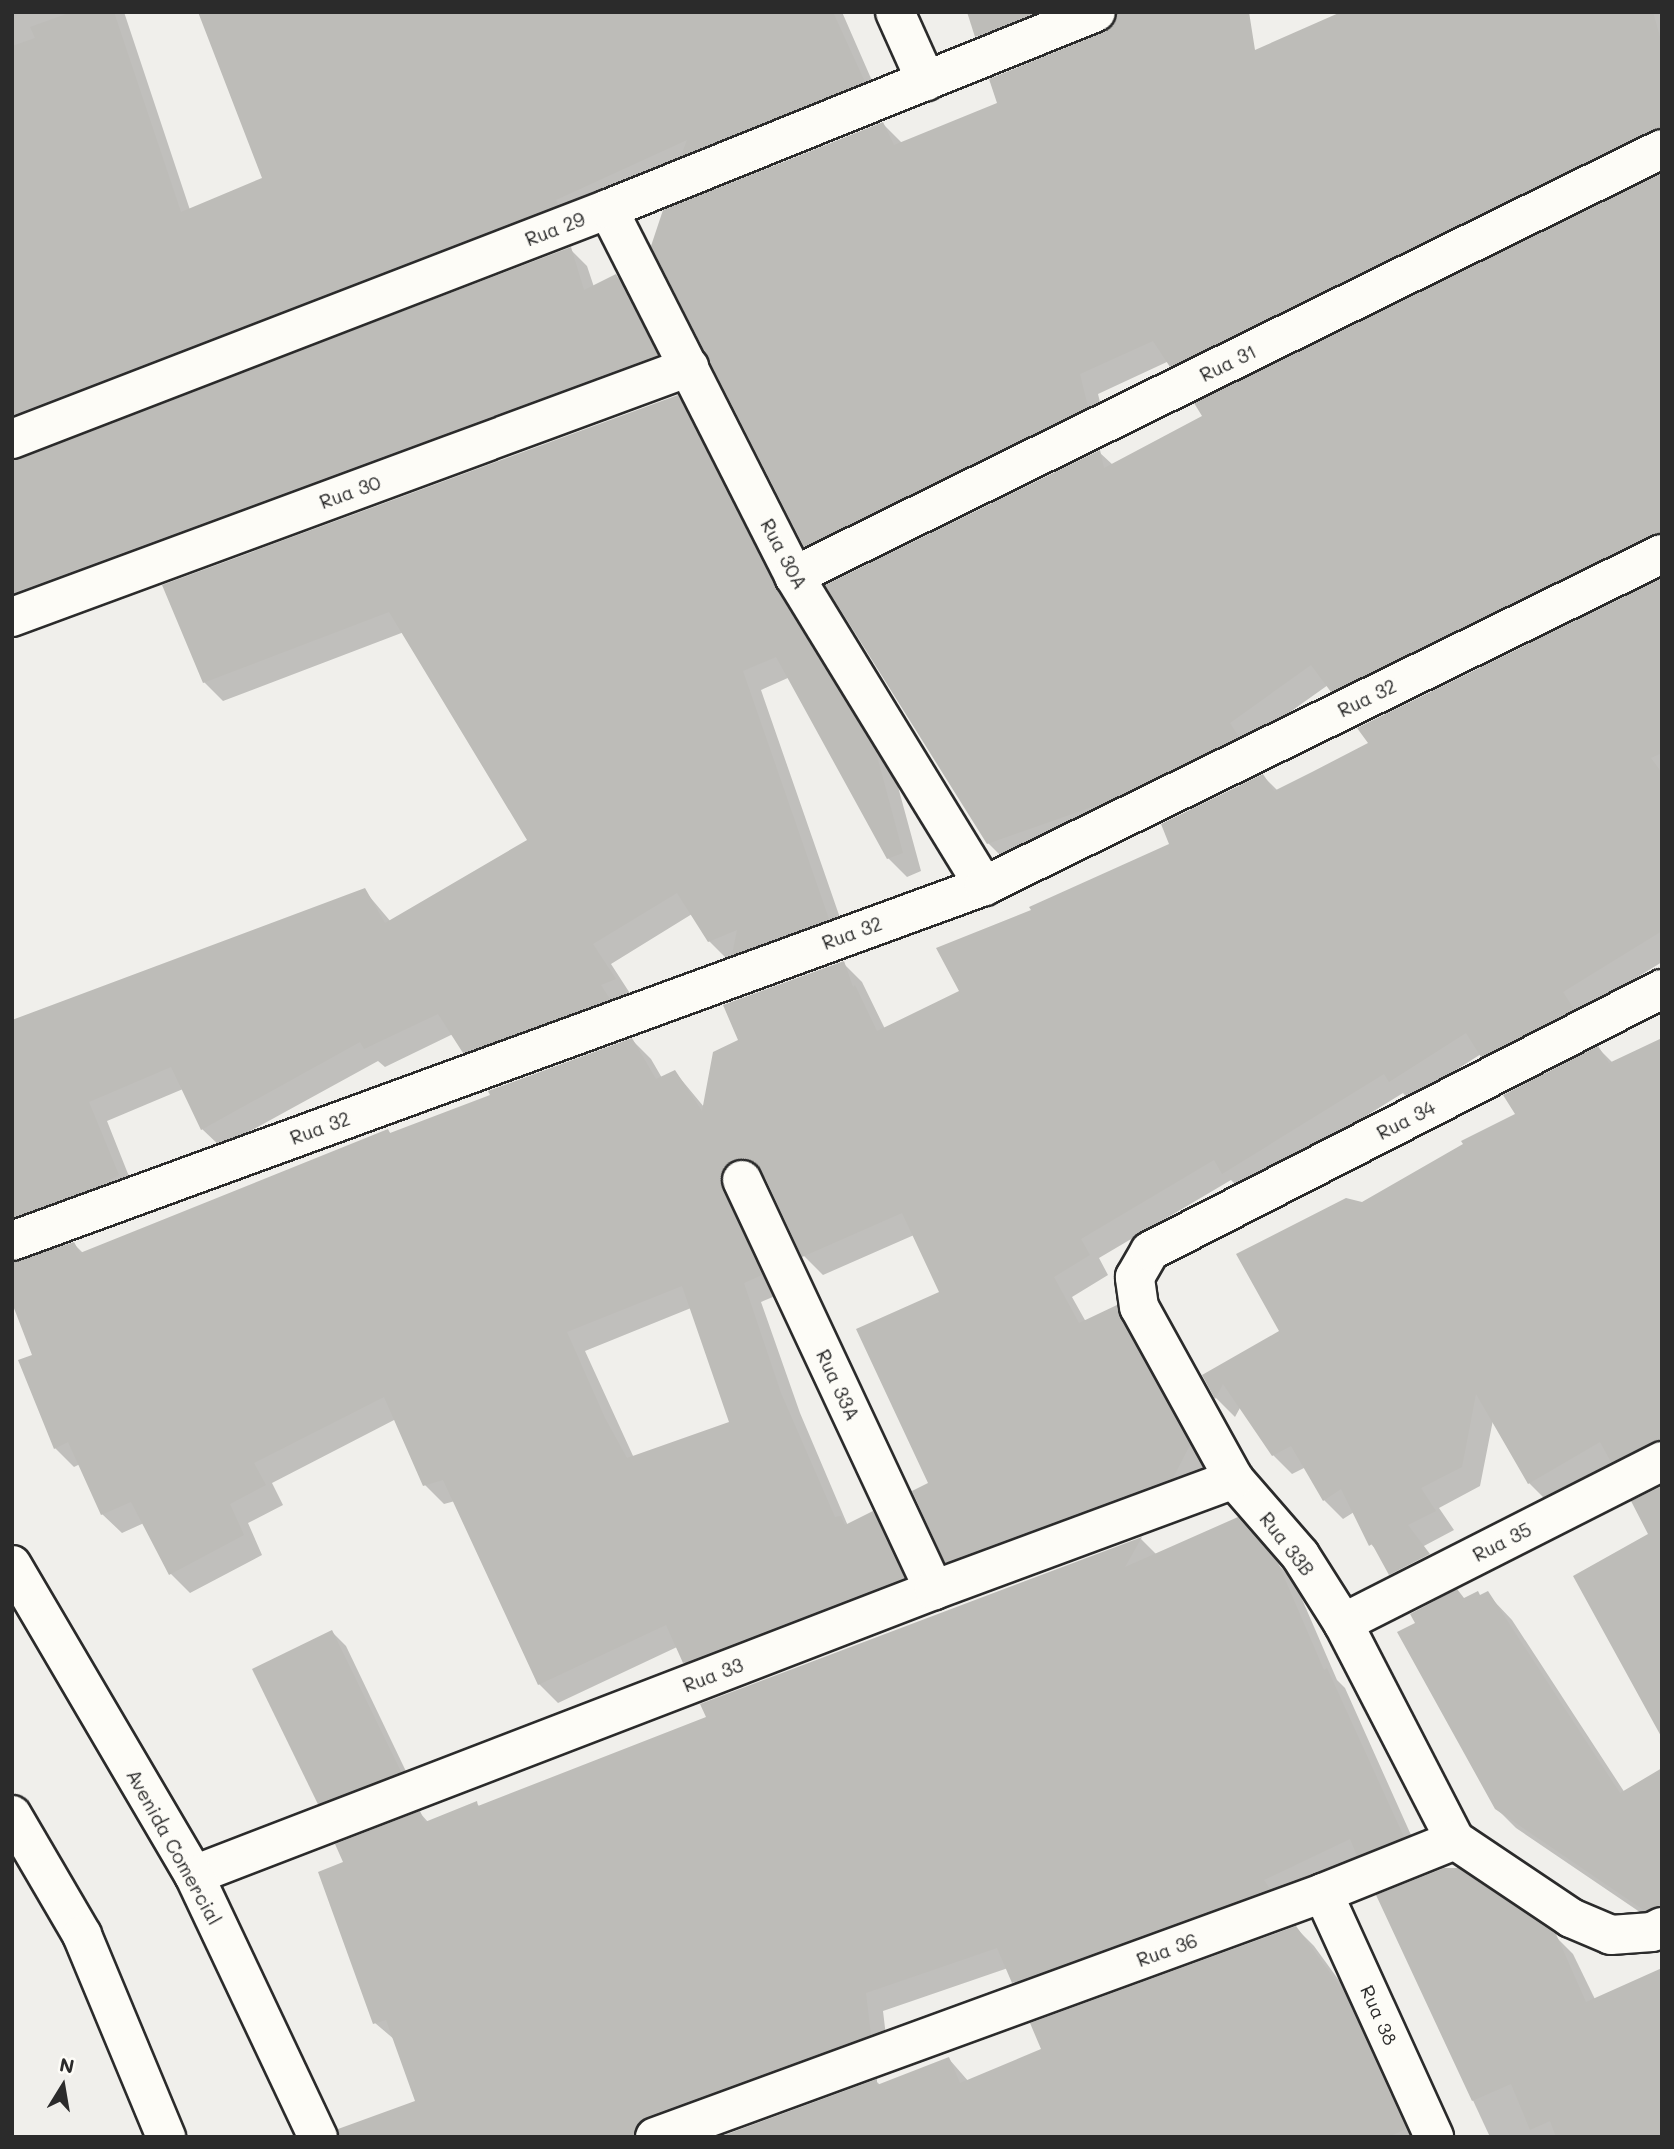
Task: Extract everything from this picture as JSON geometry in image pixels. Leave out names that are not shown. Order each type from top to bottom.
[{"type":"street","points":[[895,12],[926,81]]},
{"type":"street","name":"Rua 29","points":[[12,439],[608,209],[1096,12]]},
{"type":"street","name":"Rua 31","points":[[794,576],[1662,149]]},
{"type":"street","name":"Rua 30A","points":[[608,209],[794,576],[984,886]]},
{"type":"street","name":"Rua 30","points":[[12,617],[688,367]]},
{"type":"street","name":"Rua 32","points":[[12,1241],[984,886],[1662,554]]},
{"type":"street","name":"Rua 34","points":[[1150,1251],[1662,989]]},
{"type":"street","name":"Rua 33A","points":[[742,1180],[933,1590]]},
{"type":"street","name":"Rua 33B","points":[[1150,1251],[1135,1277],[1139,1307],[1234,1479],[1300,1555],[1343,1623],[1455,1840]]},
{"type":"street","name":"Rua 35","points":[[1343,1623],[1662,1461]]},
{"type":"street","name":"Rua 33","points":[[194,1875],[933,1590],[1234,1479]]},
{"type":"street","name":"Avenida Comercial","points":[[12,1565],[194,1875],[318,2137]]},
{"type":"street","points":[[12,1815],[82,1935],[166,2137]]},
{"type":"street","points":[[1455,1840],[1571,1919],[1611,1935],[1652,1932],[1662,1927]]},
{"type":"street","name":"Rua 36","points":[[655,2137],[1324,1893],[1455,1840]]},
{"type":"street","name":"Rua 38","points":[[1324,1893],[1434,2137]]},
{"type":"building","points":[[72,12],[114,12],[181,212],[262,178],[198,12],[833,12],[865,82],[681,156],[687,140],[556,200],[558,205],[12,415],[12,46],[35,38],[30,27]]},
{"type":"building","points":[[967,12],[1037,12],[975,37]]},
{"type":"building","points":[[1117,12],[1249,12],[1255,50],[1341,12],[1653,12],[1662,44],[1662,127],[1170,367],[1153,341],[1080,374],[1088,407],[804,547],[651,246],[663,210],[883,122],[894,145],[997,103],[989,79],[1104,32],[1114,25]]},
{"type":"building","points":[[1662,173],[1662,532],[1331,692],[1311,665],[1230,723],[1239,737],[1109,801],[987,844],[825,585],[1100,450],[1104,468],[1202,416],[1194,403]]},
{"type":"building","points":[[571,247],[584,290],[616,274],[658,355],[12,593],[12,460]]},
{"type":"building","points":[[678,395],[775,586],[876,752],[903,853],[887,859],[776,657],[743,671],[829,919],[732,955],[737,930],[708,942],[677,893],[593,944],[616,979],[601,985],[610,999],[463,1053],[438,1014],[364,1049],[360,1042],[201,1130],[171,1067],[89,1102],[119,1175],[99,1186],[12,1218],[12,1020],[365,888],[385,923],[527,840],[389,612],[203,683],[162,585]]},
{"type":"building","points":[[1662,578],[1662,753],[1651,758],[1662,773],[1662,931],[1563,992],[1574,1009],[1481,1057],[1466,1033],[1389,1082],[1384,1074],[1222,1174],[1214,1160],[1081,1239],[1090,1255],[1054,1277],[1079,1323],[1117,1305],[1120,1318],[1190,1445],[1173,1478],[945,1563],[912,1491],[928,1483],[856,1329],[939,1292],[902,1213],[802,1257],[762,1171],[754,1162],[743,1158],[733,1160],[725,1167],[720,1179],[762,1275],[744,1283],[781,1393],[835,1517],[841,1516],[845,1525],[873,1511],[904,1578],[683,1663],[666,1625],[538,1685],[443,1480],[423,1486],[384,1397],[254,1463],[266,1485],[230,1504],[244,1535],[169,1575],[131,1502],[101,1515],[68,1442],[54,1449],[18,1360],[32,1355],[12,1303],[12,1262],[74,1242],[80,1253],[388,1129],[390,1133],[490,1095],[488,1091],[632,1038],[656,1079],[675,1070],[702,1111],[713,1052],[738,1040],[723,1005],[844,961],[853,987],[855,985],[877,1031],[959,991],[936,948],[1031,910],[1029,907],[1169,844],[1161,824],[1263,774],[1274,791],[1368,743],[1357,728]],"holes":[[[682,1286],[729,1422],[627,1458],[605,1418],[567,1332]]]},
{"type":"building","points":[[1662,1038],[1662,1439],[1611,1462],[1600,1442],[1528,1484],[1476,1394],[1462,1467],[1421,1488],[1436,1511],[1408,1525],[1430,1554],[1389,1575],[1372,1544],[1369,1546],[1341,1489],[1323,1501],[1291,1446],[1272,1456],[1223,1384],[1215,1399],[1202,1375],[1279,1331],[1236,1254],[1346,1198],[1362,1202],[1463,1144],[1461,1141],[1515,1114],[1503,1095],[1598,1046],[1609,1063]]},
{"type":"building","points":[[1662,1486],[1662,1738],[1573,1576],[1648,1534],[1631,1501]]},
{"type":"building","points":[[1238,1517],[1278,1563],[1324,1670],[1327,1668],[1404,1837],[1357,1856],[1350,1839],[1264,1880],[1270,1889],[1012,1983],[997,1948],[866,1993],[871,2035],[648,2116],[638,2124],[634,2137],[340,2137],[338,2129],[415,2101],[386,2020],[373,2024],[318,1872],[343,1862],[335,1844],[420,1811],[425,1822],[477,1801],[478,1806],[706,1717],[700,1704],[1142,1537],[1125,1567]]},
{"type":"building","points":[[1457,1589],[1464,1598],[1478,1591],[1480,1595],[1488,1591],[1620,1793],[1662,1768],[1662,1905],[1645,1911],[1495,1809],[1397,1632],[1415,1623],[1410,1614]]},
{"type":"building","points":[[332,1630],[401,1772],[321,1811],[252,1669]]},
{"type":"building","points":[[1444,1868],[1458,1868],[1556,1934],[1586,2002],[1662,1968],[1662,2137],[1556,2137],[1550,2121],[1530,2130],[1511,2084],[1472,2101],[1376,1895]]},
{"type":"building","points":[[1296,1926],[1344,1992],[1406,2129],[1388,2137],[719,2137],[877,2079],[877,2085],[949,2057],[960,2083],[1041,2049],[1030,2023]]}]
